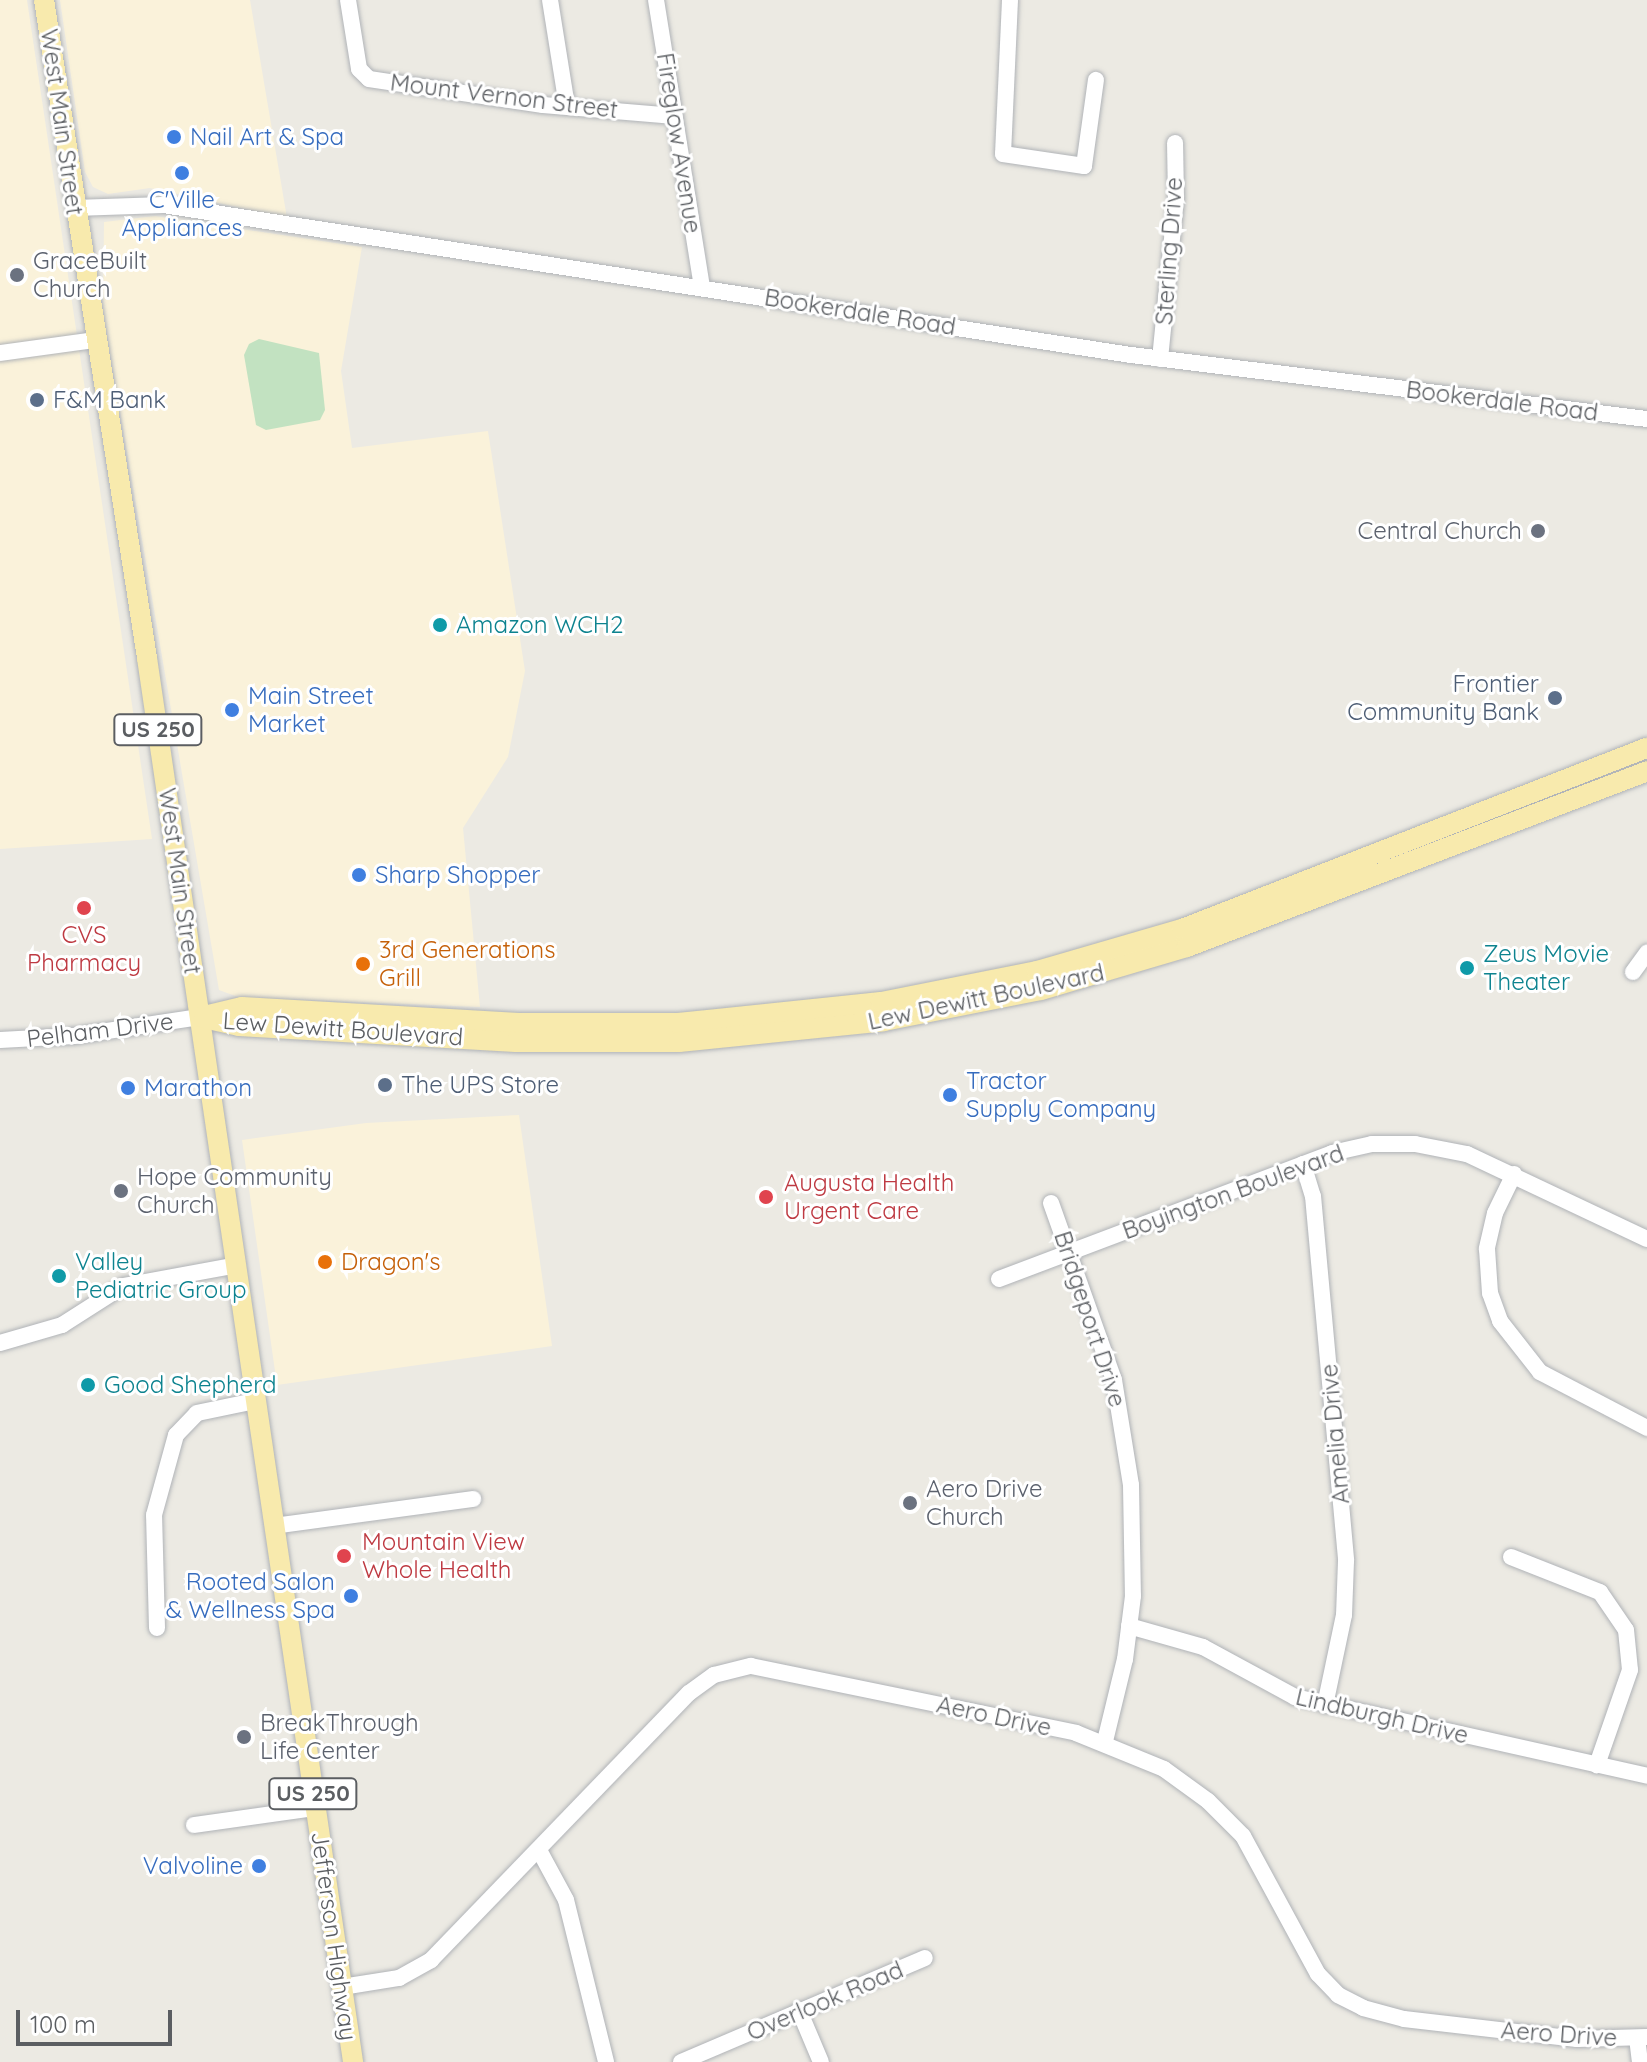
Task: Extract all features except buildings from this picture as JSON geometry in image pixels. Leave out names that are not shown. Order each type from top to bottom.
[{"type":"main road","name":"West Main Street","points":[[44,0],[200,1017],[273,1526]]},
{"type":"main road","name":"Lew Dewitt Boulevard","points":[[1185,938],[1647,748]]},
{"type":"main road","name":"Lew Dewitt Boulevard","points":[[200,1017],[239,1026],[516,1042],[679,1042],[884,1021],[1041,990],[1647,771]]},
{"type":"main road","name":"Jefferson Highway","points":[[273,1526],[353,2062]]},
{"type":"street","name":"Mount Vernon Street","points":[[348,0],[359,69],[369,79],[567,106],[675,116]]},
{"type":"street","points":[[550,0],[567,106]]},
{"type":"street","name":"Fireglow Avenue","points":[[656,0],[702,287]]},
{"type":"street","points":[[1010,0],[1003,154],[1084,166],[1096,80]]},
{"type":"street","name":"Sterling Drive","points":[[1160,359],[1176,198],[1175,143]]},
{"type":"street","name":"Bookerdale Road","points":[[75,208],[152,204],[1160,359],[1647,419]]},
{"type":"street","points":[[0,353],[95,340]]},
{"type":"street","points":[[1633,972],[1647,953]]},
{"type":"street","name":"Pelham Drive","points":[[0,1040],[74,1036],[200,1017]]},
{"type":"street","name":"Boyington Boulevard","points":[[999,1279],[1303,1164],[1372,1144],[1415,1144],[1467,1154],[1647,1239]]},
{"type":"street","name":"Amelia Drive","points":[[1303,1164],[1313,1196],[1346,1561],[1344,1615],[1325,1705]]},
{"type":"street","points":[[1514,1174],[1495,1213],[1487,1249],[1490,1293],[1500,1321],[1540,1372],[1647,1428]]},
{"type":"street","name":"Bridgeport Drive","points":[[1051,1203],[1122,1417],[1135,1527],[1129,1626]]},
{"type":"street","points":[[0,1343],[62,1325],[123,1286],[237,1265]]},
{"type":"street","points":[[157,1628],[154,1515],[176,1435],[197,1413],[255,1401]]},
{"type":"street","points":[[273,1526],[473,1499]]},
{"type":"street","points":[[1511,1557],[1600,1592],[1626,1630],[1630,1670],[1597,1765]]},
{"type":"street","points":[[1105,1741],[1129,1626]]},
{"type":"street","name":"Lindburgh Drive","points":[[1129,1626],[1177,1636],[1276,1689],[1325,1705],[1647,1776]]},
{"type":"street","name":"Aero Drive","points":[[342,1987],[418,1970],[539,1850],[689,1693],[737,1668],[776,1668],[1105,1741],[1164,1769],[1228,1820],[1263,1867],[1318,1974],[1346,2000],[1404,2019],[1577,2039],[1642,2037]]},
{"type":"street","points":[[194,1825],[315,1808]]},
{"type":"street","points":[[539,1850],[566,1900],[606,2062]]},
{"type":"street","name":"Overlook Road","points":[[681,2062],[925,1958]]},
{"type":"street","points":[[799,2010],[821,2062]]},
{"type":"street","points":[[1640,2062],[1642,2037]]},
{"type":"shaded area","points":[[0,0],[27,0],[152,839],[0,849]]},
{"type":"shaded area","points":[[60,0],[250,0],[287,218],[150,188],[108,194],[93,187],[85,172]]},
{"type":"shaded area","points":[[155,216],[362,247],[341,371],[352,448],[488,431],[525,671],[508,757],[463,828],[480,1007],[238,997],[219,990],[103,311],[104,222]]},
{"type":"shaded area","points":[[519,1115],[552,1346],[277,1385],[242,1140],[366,1123]]},
{"type":"green space","points":[[259,339],[319,353],[325,410],[320,420],[266,430],[256,425],[244,355],[249,344]]},
{"type":"place","name":"Nail Art & Spa","points":[[174,137]]},
{"type":"place","name":"C'Ville Appliances","points":[[182,173]]},
{"type":"place","name":"GraceBuilt Church","points":[[17,275]]},
{"type":"place","name":"F&M Bank","points":[[37,400]]},
{"type":"place","name":"Central Church","points":[[1538,531]]},
{"type":"place","name":"Amazon WCH2","points":[[440,625]]},
{"type":"place","name":"Frontier Community Bank","points":[[1555,698]]},
{"type":"place","name":"Main Street Market","points":[[232,710]]},
{"type":"place","name":"Sharp Shopper","points":[[359,875]]},
{"type":"place","name":"CVS Pharmacy","points":[[84,908]]},
{"type":"place","name":"3rd Generations Grill","points":[[363,964]]},
{"type":"place","name":"Zeus Movie Theater","points":[[1467,968]]},
{"type":"place","name":"The UPS Store","points":[[385,1085]]},
{"type":"place","name":"Marathon","points":[[128,1088]]},
{"type":"place","name":"Tractor Supply Company","points":[[950,1095]]},
{"type":"place","name":"Hope Community Church","points":[[121,1191]]},
{"type":"place","name":"Augusta Health Urgent Care","points":[[766,1197]]},
{"type":"place","name":"Dragon's","points":[[325,1262]]},
{"type":"place","name":"Valley Pediatric Group","points":[[59,1276]]},
{"type":"place","name":"Good Shepherd","points":[[88,1385]]},
{"type":"place","name":"Aero Drive Church","points":[[910,1503]]},
{"type":"place","name":"Mountain View Whole Health","points":[[344,1556]]},
{"type":"place","name":"Rooted Salon & Wellness Spa","points":[[351,1596]]},
{"type":"place","name":"BreakThrough Life Center","points":[[244,1737]]},
{"type":"place","name":"Valvoline","points":[[259,1866]]}]
